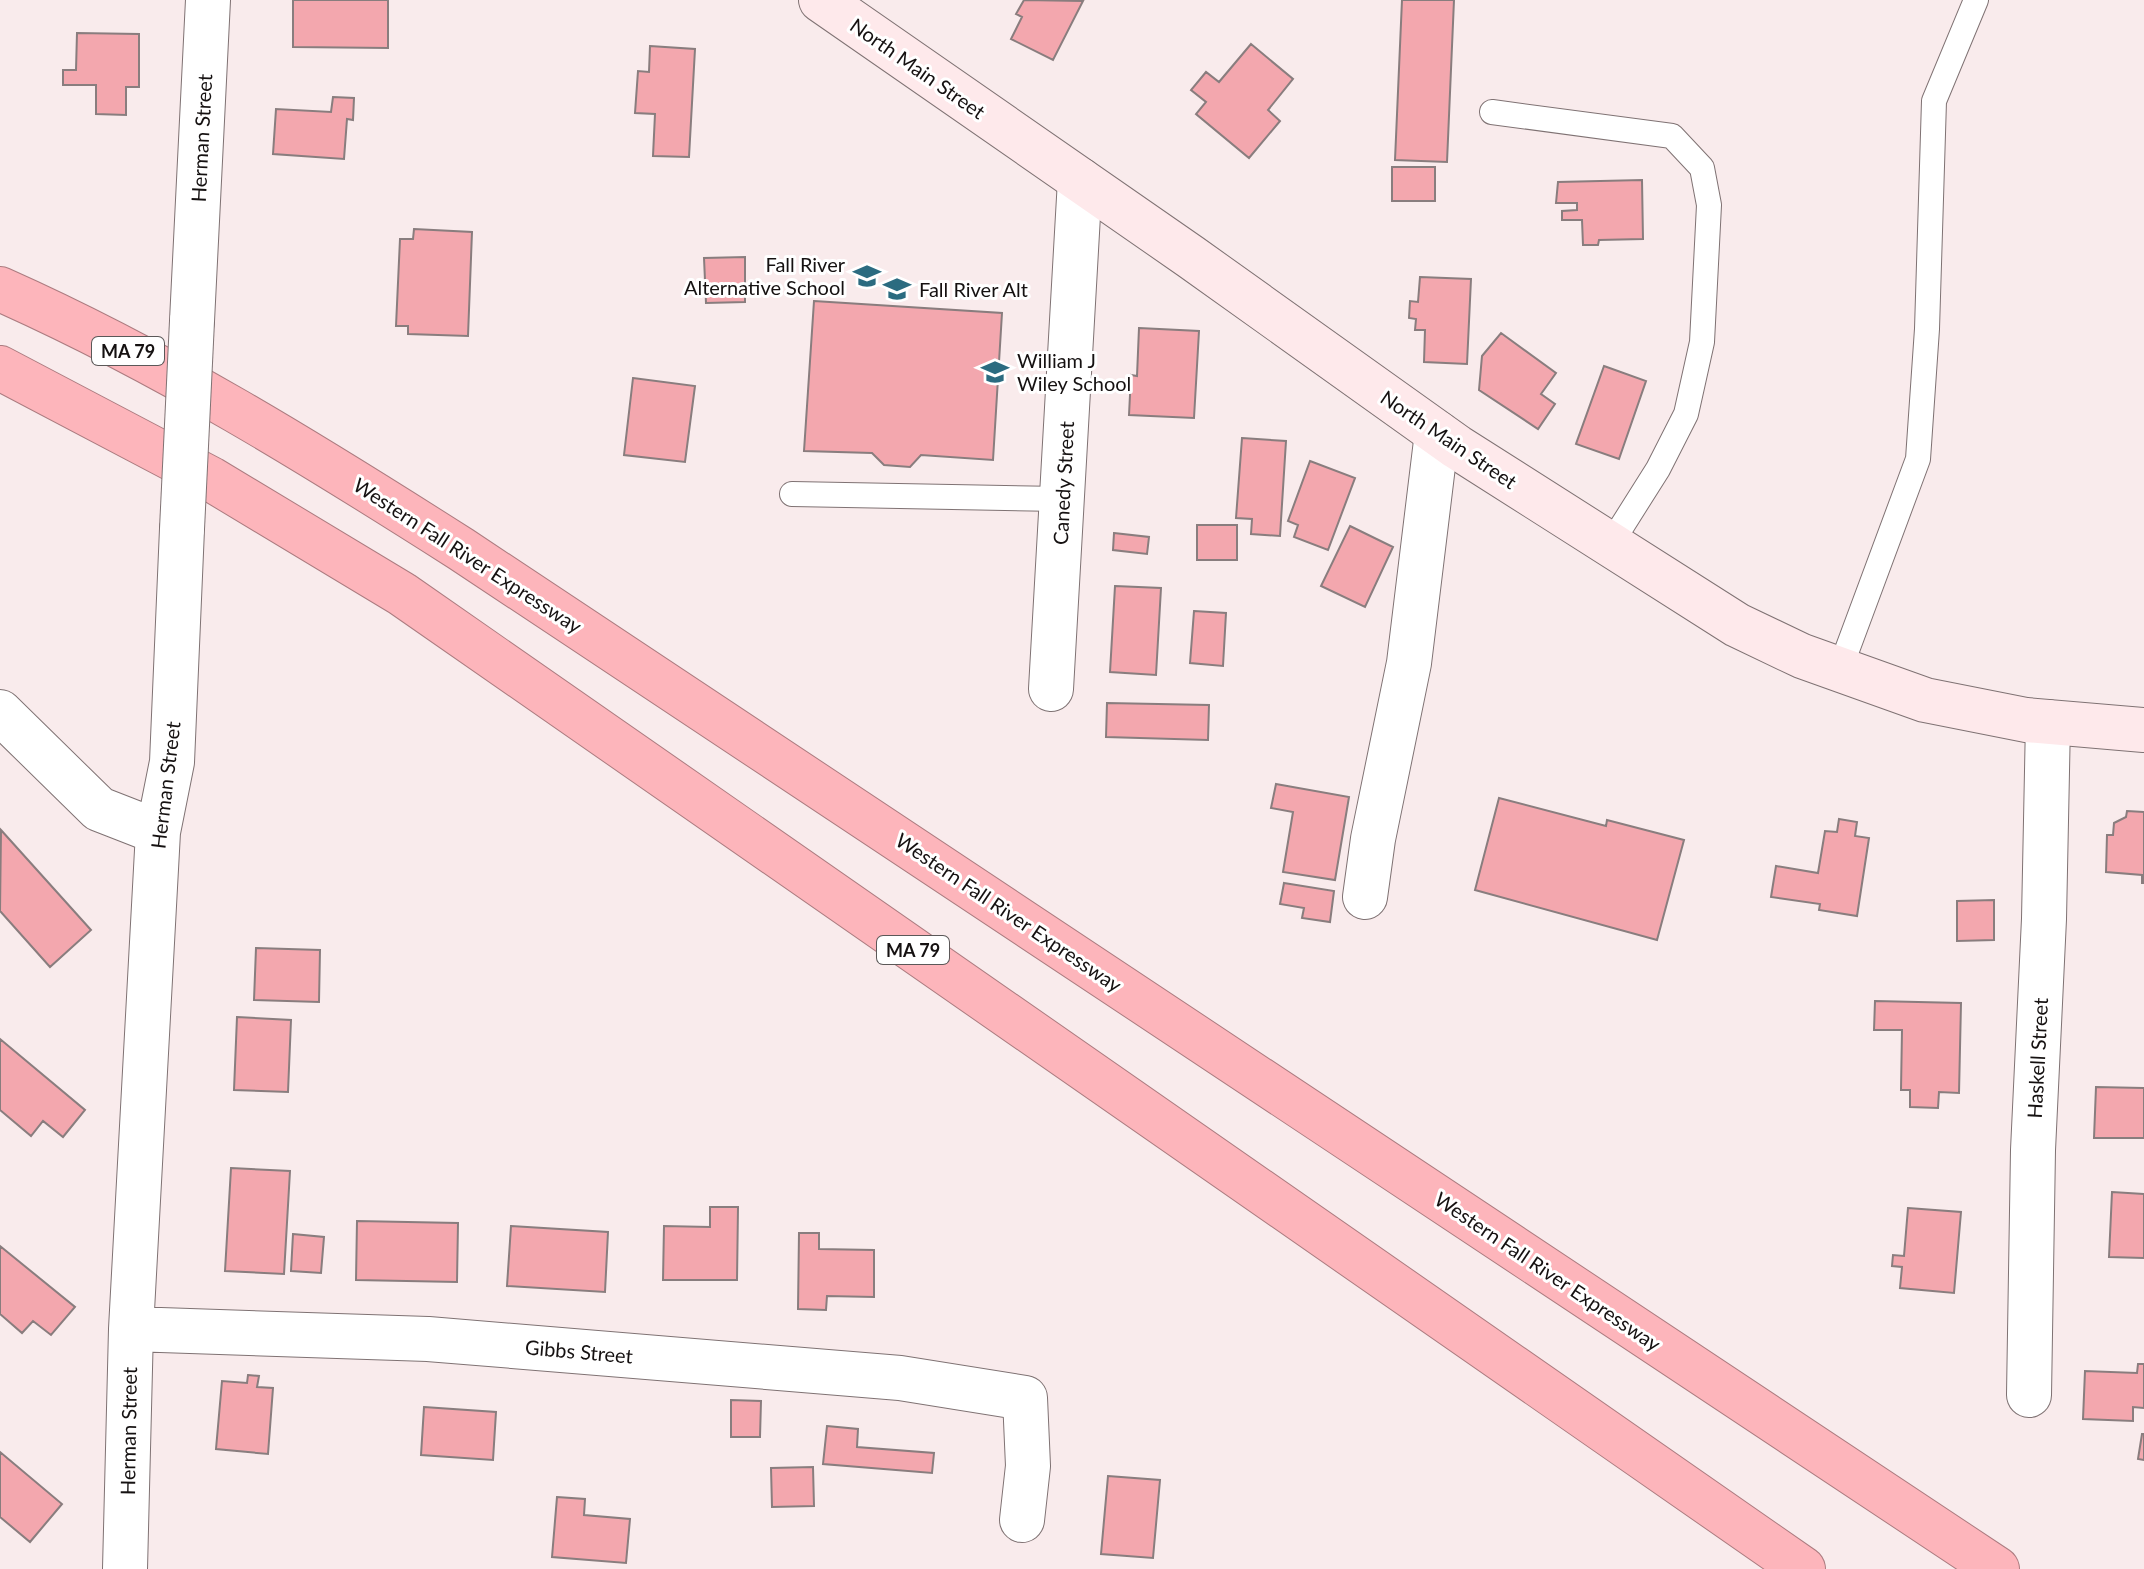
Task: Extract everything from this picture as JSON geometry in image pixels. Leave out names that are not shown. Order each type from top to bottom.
[{"type":"highway","name":"Western Fall River Expressway","points":[[0,289],[91,332],[209,394],[461,549],[1997,1569]]},
{"type":"highway","name":"MA 79","points":[[0,368],[211,479],[402,594],[1803,1569]]},
{"type":"main road","name":"North Main Street","points":[[821,0],[1437,433],[1737,625],[1802,656],[1925,700],[2048,722],[2144,730]]},
{"type":"street","name":"Herman Street","points":[[125,1569],[131,1329],[158,832],[172,762],[208,0]]},
{"type":"street","name":"Canedy Street","points":[[1051,689],[1080,180]]},
{"type":"street","points":[[1365,897],[1373,839],[1409,663],[1437,433]]},
{"type":"street","points":[[0,712],[99,809],[158,832]]},
{"type":"street","name":"Haskell Street","points":[[2029,1395],[2033,1150],[2044,919],[2048,722]]},
{"type":"street","name":"Gibbs Street","points":[[131,1329],[444,1340],[900,1378],[1025,1398],[1028,1466],[1022,1520]]},
{"type":"lane","points":[[1840,669],[1918,459],[1927,329],[1934,101],[1976,0]]},
{"type":"lane","points":[[1492,112],[1672,136],[1702,168],[1709,205],[1702,342],[1686,414],[1658,469],[1610,545]]},
{"type":"lane","points":[[792,494],[1061,499]]},
{"type":"building","points":[[293,0],[388,0],[388,48],[293,47]]},
{"type":"building","points":[[1024,0],[1083,1],[1053,60],[1011,39],[1022,17],[1016,14]]},
{"type":"building","points":[[1402,0],[1454,0],[1447,162],[1395,160]]},
{"type":"building","points":[[77,33],[139,34],[139,87],[126,87],[126,115],[96,114],[96,85],[63,85],[63,70],[76,70]]},
{"type":"building","points":[[1251,44],[1293,79],[1268,110],[1280,121],[1249,158],[1196,114],[1206,102],[1191,90],[1206,72],[1219,82]]},
{"type":"building","points":[[650,46],[695,49],[689,157],[653,156],[655,114],[635,113],[638,71],[649,72]]},
{"type":"building","points":[[333,97],[354,98],[353,120],[347,119],[344,159],[273,154],[276,109],[331,112]]},
{"type":"building","points":[[1392,167],[1435,167],[1435,201],[1392,201]]},
{"type":"building","points":[[1642,180],[1643,239],[1599,240],[1598,245],[1583,245],[1582,220],[1562,220],[1562,211],[1577,210],[1577,203],[1556,203],[1558,182]]},
{"type":"building","points":[[414,229],[472,232],[468,336],[408,334],[408,326],[396,326],[400,239],[413,239]]},
{"type":"building","points":[[745,257],[745,302],[706,303],[704,258]]},
{"type":"building","points":[[1420,277],[1471,279],[1467,364],[1424,362],[1425,330],[1415,330],[1416,319],[1409,318],[1410,301],[1418,302]]},
{"type":"building","points":[[814,301],[1002,313],[993,460],[921,455],[910,467],[884,465],[872,453],[804,451]]},
{"type":"building","points":[[1139,328],[1199,331],[1194,418],[1129,415],[1131,375],[1137,376]]},
{"type":"building","points":[[1501,333],[1556,373],[1541,394],[1555,404],[1538,429],[1479,390],[1482,356]]},
{"type":"building","points":[[1604,366],[1646,381],[1619,459],[1576,444]]},
{"type":"building","points":[[633,378],[695,386],[685,462],[624,455]]},
{"type":"building","points":[[1242,438],[1286,441],[1280,536],[1251,534],[1252,519],[1236,518]]},
{"type":"building","points":[[1310,461],[1355,478],[1328,550],[1294,537],[1298,525],[1288,521]]},
{"type":"building","points":[[1197,525],[1237,525],[1237,560],[1197,560]]},
{"type":"building","points":[[1350,526],[1393,547],[1365,607],[1321,586]]},
{"type":"building","points":[[1114,533],[1149,537],[1147,554],[1113,550]]},
{"type":"building","points":[[1115,586],[1161,588],[1156,675],[1110,672]]},
{"type":"building","points":[[1194,611],[1226,613],[1223,666],[1190,663]]},
{"type":"building","points":[[1107,703],[1209,705],[1208,740],[1106,737]]},
{"type":"building","points":[[1276,784],[1349,797],[1335,880],[1283,872],[1293,812],[1271,808]]},
{"type":"building","points":[[1499,798],[1606,826],[1607,820],[1684,840],[1657,940],[1475,890]]},
{"type":"building","points":[[2127,811],[2144,812],[2144,883],[2142,875],[2106,872],[2107,835],[2113,835],[2114,823],[2126,817]]},
{"type":"building","points":[[1839,819],[1857,822],[1855,836],[1869,838],[1857,916],[1819,910],[1820,904],[1771,897],[1776,866],[1818,873],[1825,831],[1837,832]]},
{"type":"building","points":[[1,830],[91,930],[50,967],[0,911]]},
{"type":"building","points":[[1284,883],[1334,891],[1330,922],[1302,918],[1304,908],[1280,904]]},
{"type":"building","points":[[1994,900],[1994,940],[1957,941],[1957,901]]},
{"type":"building","points":[[256,948],[320,950],[319,1002],[254,1000]]},
{"type":"building","points":[[1875,1001],[1961,1003],[1959,1093],[1939,1092],[1938,1108],[1910,1107],[1910,1090],[1901,1090],[1902,1030],[1874,1030]]},
{"type":"building","points":[[237,1017],[291,1020],[288,1092],[234,1090]]},
{"type":"building","points":[[0,1039],[85,1110],[63,1137],[43,1121],[31,1136],[0,1110]]},
{"type":"building","points":[[2096,1087],[2144,1088],[2144,1138],[2094,1138]]},
{"type":"building","points":[[231,1168],[290,1171],[284,1274],[225,1271]]},
{"type":"building","points":[[2112,1192],[2144,1194],[2144,1258],[2109,1257]]},
{"type":"building","points":[[710,1207],[738,1207],[737,1280],[663,1280],[664,1226],[710,1227]]},
{"type":"building","points":[[1908,1208],[1961,1212],[1954,1293],[1900,1288],[1902,1267],[1892,1266],[1893,1255],[1904,1256]]},
{"type":"building","points":[[357,1221],[458,1223],[457,1282],[356,1280]]},
{"type":"building","points":[[511,1226],[608,1232],[605,1292],[507,1286]]},
{"type":"building","points":[[799,1233],[819,1233],[819,1249],[874,1250],[874,1297],[827,1296],[826,1310],[798,1309]]},
{"type":"building","points":[[293,1234],[324,1237],[321,1273],[291,1271]]},
{"type":"building","points":[[0,1246],[75,1307],[51,1335],[33,1321],[22,1333],[0,1314]]},
{"type":"building","points":[[2138,1364],[2144,1364],[2144,1408],[2133,1407],[2133,1421],[2083,1419],[2085,1371],[2137,1373]]},
{"type":"building","points":[[248,1375],[259,1376],[257,1387],[273,1388],[268,1454],[216,1449],[222,1381],[247,1383]]},
{"type":"building","points":[[731,1400],[761,1401],[760,1437],[731,1437]]},
{"type":"building","points":[[424,1407],[496,1412],[493,1460],[421,1455]]},
{"type":"building","points":[[827,1426],[858,1429],[857,1447],[934,1453],[932,1473],[823,1464]]},
{"type":"building","points":[[2144,1434],[2144,1460],[2138,1459]]},
{"type":"building","points":[[0,1452],[62,1504],[30,1542],[0,1517]]},
{"type":"building","points":[[813,1467],[814,1506],[772,1507],[771,1468]]},
{"type":"building","points":[[1108,1476],[1160,1480],[1153,1558],[1101,1554]]},
{"type":"building","points":[[557,1497],[585,1499],[584,1515],[630,1519],[626,1563],[552,1557]]},
{"type":"place","name":"Fall River Alternative School","points":[[867,276]]},
{"type":"place","name":"Fall River Alt","points":[[897,289]]},
{"type":"place","name":"William J Wiley School","points":[[995,372]]}]
